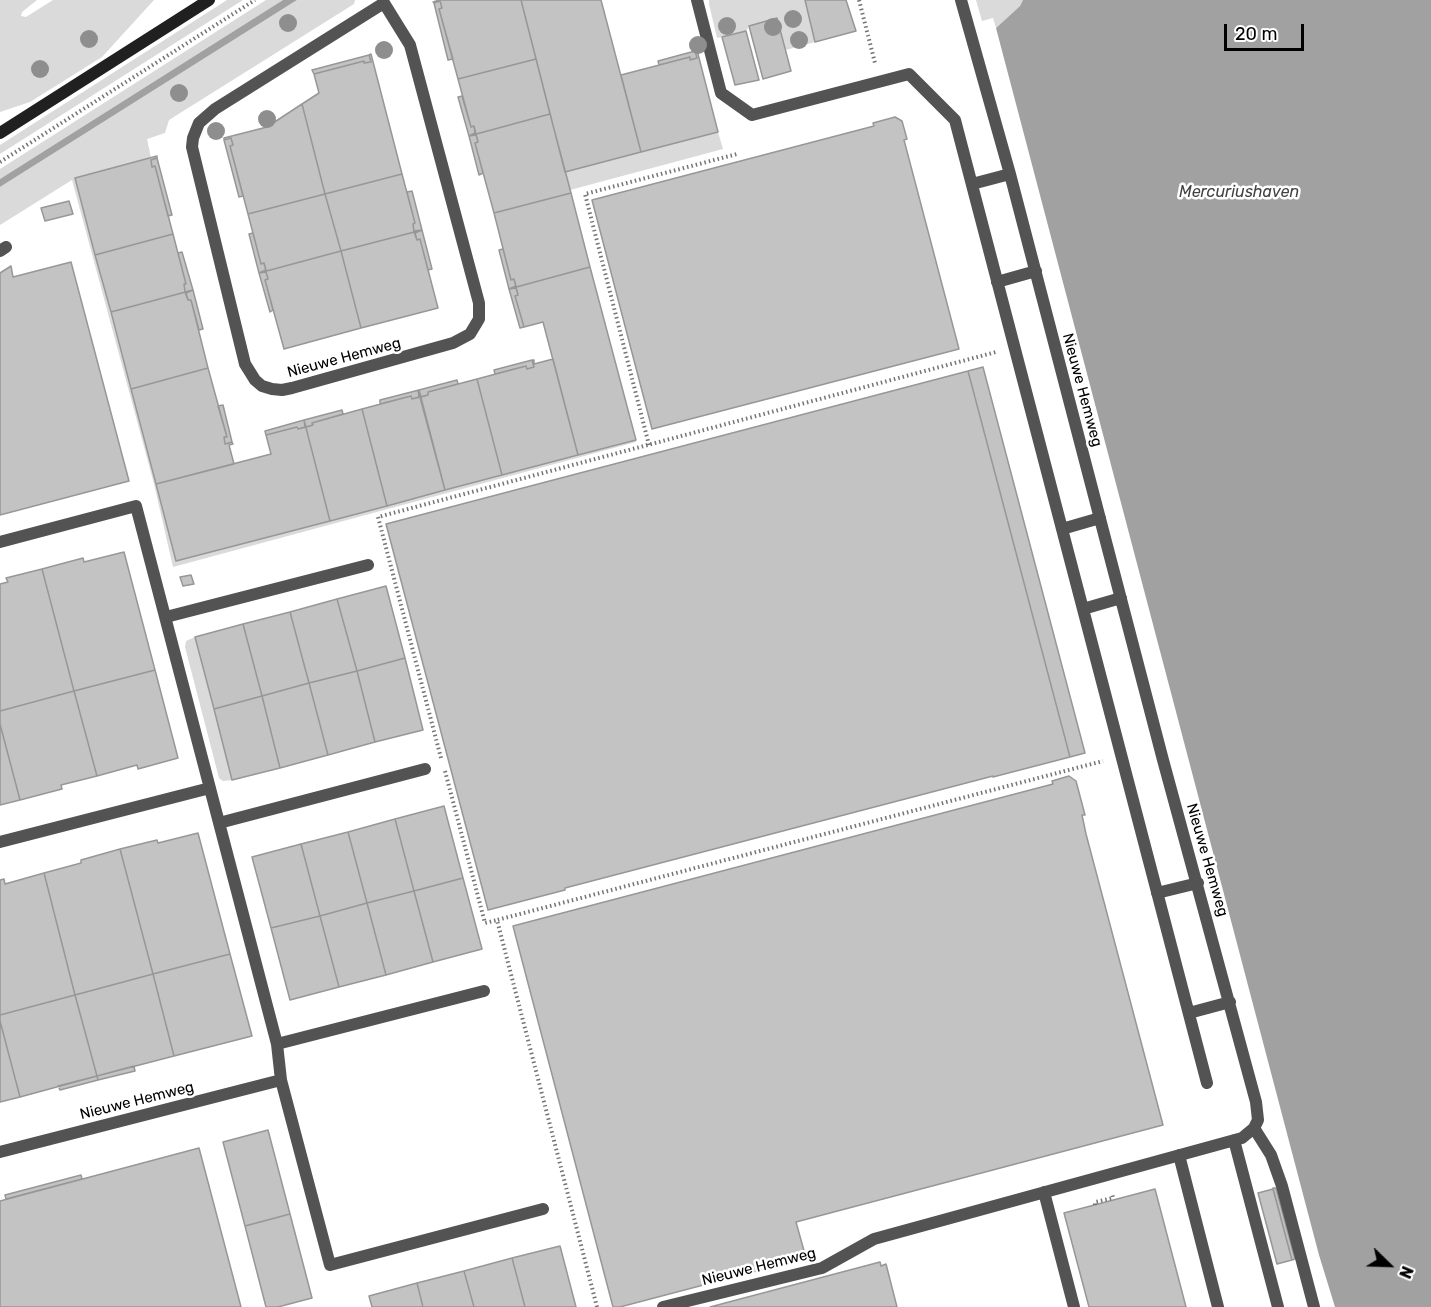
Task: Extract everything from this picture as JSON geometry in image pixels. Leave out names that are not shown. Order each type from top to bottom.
[{"type":"main road","points":[[0,133],[209,0]]},
{"type":"street","points":[[697,0],[721,93],[752,115],[909,74],[955,120],[1207,1083]]},
{"type":"street","name":"Nieuwe Hemweg","points":[[663,1307],[822,1268],[874,1239],[1234,1140],[1249,1134],[1258,1120],[1258,1111],[1230,1002],[1163,760],[1010,174],[961,0]]},
{"type":"street","name":"Nieuwe Hemweg","points":[[385,1],[410,45],[479,303],[479,319],[470,334],[453,344],[292,388],[272,389],[255,380],[245,364],[192,147],[193,138],[199,123],[215,109],[385,1]]},
{"type":"street","points":[[972,184],[1010,174]]},
{"type":"street","points":[[997,282],[1036,272]]},
{"type":"street","points":[[0,542],[136,506],[277,1044],[280,1080],[330,1265],[543,1209]]},
{"type":"street","points":[[1062,530],[1100,518]]},
{"type":"street","points":[[166,617],[368,565]]},
{"type":"street","points":[[1083,609],[1121,598]]},
{"type":"street","points":[[219,823],[425,770]]},
{"type":"street","points":[[0,842],[210,788]]},
{"type":"street","points":[[1157,893],[1198,883]]},
{"type":"street","points":[[277,1044],[484,991]]},
{"type":"street","points":[[1189,1013],[1230,1002]]},
{"type":"street","name":"Nieuwe Hemweg","points":[[0,1152],[280,1080]]},
{"type":"street","points":[[1254,1128],[1271,1155],[1282,1186],[1314,1307]]},
{"type":"street","points":[[1234,1140],[1278,1307]]},
{"type":"street","points":[[1179,1155],[1218,1307]]},
{"type":"street","points":[[1044,1192],[1074,1307]]},
{"type":"path","points":[[0,162],[255,0]]},
{"type":"path","points":[[859,0],[880,81]]},
{"type":"path","points":[[649,445],[585,194],[737,154]]},
{"type":"path","points":[[1015,348],[378,517],[485,923],[1121,756]]},
{"type":"path","points":[[497,920],[597,1307]]},
{"type":"path","points":[[1095,1205],[1095,1202],[1109,1199]]},
{"type":"shaded area","points":[[0,0],[37,0],[22,12],[21,16],[26,17],[53,0],[154,0],[102,57],[30,102],[0,112]]},
{"type":"shaded area","points":[[227,0],[243,0],[0,154],[0,145]]},
{"type":"shaded area","points":[[266,0],[283,0],[0,179],[0,169]]},
{"type":"shaded area","points":[[297,0],[355,0],[354,4],[169,120],[165,133],[147,139],[151,158],[75,178],[176,561],[636,440],[636,442],[173,567],[154,484],[72,180],[0,225],[0,187]]},
{"type":"shaded area","points":[[709,0],[805,0],[815,42],[786,50],[777,18],[749,26],[746,31],[717,38]]},
{"type":"shaded area","points":[[976,0],[1023,0],[1020,6],[996,28],[993,18],[982,21]]},
{"type":"shaded area","points":[[718,132],[723,149],[570,190],[565,172]]},
{"type":"shaded area","points":[[195,637],[233,780],[223,781],[219,778],[185,647],[186,641]]},
{"type":"water","points":[[283,0],[297,0],[0,187],[0,179]]},
{"type":"water","name":"Mercuriushaven","points":[[1023,0],[1431,0],[1431,1307],[1335,1307],[1319,1255],[996,28],[1020,6]]},
{"type":"building","points":[[439,0],[521,0],[536,59],[458,79],[439,9],[442,8],[440,1],[433,2]]},
{"type":"building","points":[[521,0],[601,0],[641,152],[565,172]]},
{"type":"building","points":[[805,0],[846,0],[856,31],[815,42]]},
{"type":"building","points":[[440,1],[442,8],[439,9],[453,59],[448,60],[434,3]]},
{"type":"building","points":[[777,18],[791,71],[763,79],[749,26]]},
{"type":"building","points":[[746,31],[759,80],[735,85],[722,37]]},
{"type":"building","points":[[697,50],[718,132],[641,152],[621,75],[690,57],[690,60],[697,58],[695,51]]},
{"type":"building","points":[[695,51],[697,58],[690,60],[690,57],[659,65],[658,61]]},
{"type":"building","points":[[371,54],[402,174],[325,194],[302,104],[319,93],[314,74],[364,61],[364,63],[371,62],[369,55]]},
{"type":"building","points":[[369,55],[371,62],[364,63],[364,61],[314,74],[312,70]]},
{"type":"building","points":[[536,59],[550,114],[469,136],[475,133],[474,126],[471,127],[458,79]]},
{"type":"building","points":[[462,96],[471,127],[474,126],[476,134],[469,136],[458,97]]},
{"type":"building","points":[[302,104],[325,194],[248,214],[230,146],[233,145],[231,138],[224,140],[224,138],[267,127]]},
{"type":"building","points":[[550,114],[571,193],[494,213],[475,143],[478,142],[476,135],[469,136]]},
{"type":"building","points":[[895,117],[902,121],[907,139],[904,140],[959,349],[652,429],[592,200],[874,126],[873,123]]},
{"type":"building","points":[[476,134],[478,142],[475,143],[483,173],[479,175],[469,136]]},
{"type":"building","points":[[231,138],[233,145],[230,146],[243,196],[239,197],[224,140]]},
{"type":"building","points":[[157,156],[151,160],[152,167],[155,166],[173,234],[95,255],[75,178]]},
{"type":"building","points":[[157,158],[172,215],[168,216],[155,166],[152,167],[151,160]]},
{"type":"building","points":[[402,174],[415,223],[413,224],[414,231],[422,230],[341,251],[325,194]]},
{"type":"building","points":[[412,191],[422,230],[414,232],[413,224],[415,223],[407,192]]},
{"type":"building","points":[[571,193],[590,267],[509,289],[516,286],[514,279],[511,280],[494,213]]},
{"type":"building","points":[[325,194],[341,251],[259,273],[266,270],[264,263],[261,264],[248,214]]},
{"type":"building","points":[[69,201],[73,214],[45,221],[41,208]]},
{"type":"building","points":[[422,230],[415,233],[417,240],[420,239],[438,308],[361,328],[341,251]]},
{"type":"building","points":[[422,230],[432,269],[428,270],[420,239],[417,240],[414,232]]},
{"type":"building","points":[[253,233],[261,264],[264,263],[266,271],[259,273],[249,234]]},
{"type":"building","points":[[173,234],[186,284],[184,284],[185,292],[193,290],[111,312],[95,255]]},
{"type":"building","points":[[503,249],[511,280],[514,279],[516,287],[509,289],[499,250]]},
{"type":"building","points":[[341,251],[361,328],[284,349],[265,280],[268,279],[266,272],[259,273]]},
{"type":"building","points":[[182,252],[193,290],[185,292],[184,284],[186,284],[178,253]]},
{"type":"building","points":[[71,262],[129,481],[0,515],[0,273],[11,266],[13,277]]},
{"type":"building","points":[[590,267],[636,440],[578,455],[543,322],[524,327],[515,296],[518,295],[516,288],[509,289]]},
{"type":"building","points":[[266,272],[268,279],[265,280],[273,310],[270,312],[259,273]]},
{"type":"building","points":[[516,287],[518,295],[515,296],[524,327],[520,328],[509,289]]},
{"type":"building","points":[[193,290],[186,293],[188,300],[191,300],[208,368],[131,389],[111,312]]},
{"type":"building","points":[[193,290],[203,329],[199,330],[191,300],[188,300],[185,292]]},
{"type":"building","points":[[553,359],[578,455],[502,475],[477,379],[526,366],[527,369],[534,367],[532,360],[534,364]]},
{"type":"building","points":[[532,360],[534,367],[527,369],[526,366],[495,374],[494,370]]},
{"type":"building","points":[[983,367],[1085,753],[1070,757],[968,371]]},
{"type":"building","points":[[208,368],[227,437],[224,437],[225,444],[232,442],[233,444],[229,445],[234,464],[156,484],[131,389]]},
{"type":"building","points":[[968,371],[1070,757],[488,910],[386,524]]},
{"type":"building","points":[[477,379],[502,475],[445,490],[419,390],[421,397],[428,395],[428,392]]},
{"type":"building","points":[[457,380],[458,384],[428,392],[428,395],[420,397],[419,390]]},
{"type":"building","points":[[418,390],[445,490],[387,506],[362,409],[411,396],[412,399],[419,397]]},
{"type":"building","points":[[419,390],[420,397],[412,399],[411,396],[380,404],[380,400]]},
{"type":"building","points":[[223,405],[232,442],[225,444],[224,437],[227,437],[218,406]]},
{"type":"building","points":[[362,409],[387,506],[330,521],[304,420],[306,427],[313,425],[312,423]]},
{"type":"building","points":[[342,410],[343,414],[306,427],[304,420]]},
{"type":"building","points":[[304,420],[330,521],[176,561],[156,484],[271,454],[266,435],[305,427]]},
{"type":"building","points":[[304,420],[306,427],[266,435],[265,431]]},
{"type":"building","points":[[124,552],[155,670],[74,691],[42,569],[83,558],[84,562]]},
{"type":"building","points":[[42,569],[74,691],[0,711],[0,584],[8,582],[6,578]]},
{"type":"building","points":[[191,575],[194,584],[183,586],[180,577]]},
{"type":"building","points":[[386,586],[405,658],[357,671],[337,599]]},
{"type":"building","points":[[337,599],[357,671],[309,683],[290,612]]},
{"type":"building","points":[[290,612],[309,683],[262,696],[243,624]]},
{"type":"building","points":[[243,624],[262,696],[214,709],[195,637]]},
{"type":"building","points":[[405,658],[423,730],[375,742],[357,671]]},
{"type":"building","points":[[155,670],[178,758],[138,769],[137,765],[97,776],[74,691]]},
{"type":"building","points":[[357,671],[375,742],[328,755],[309,683]]},
{"type":"building","points":[[309,683],[328,755],[280,768],[262,696]]},
{"type":"building","points":[[74,691],[97,776],[61,785],[62,789],[20,800],[0,724],[0,711]]},
{"type":"building","points":[[262,696],[280,768],[232,780],[214,709]]},
{"type":"building","points":[[0,724],[20,800],[0,805]]},
{"type":"building","points":[[1069,776],[1076,781],[1085,815],[1082,815],[1086,834],[1163,1125],[796,1222],[806,1258],[613,1307],[513,926],[1053,784],[1052,781]]},
{"type":"building","points":[[444,806],[463,878],[414,891],[395,819]]},
{"type":"building","points":[[395,819],[414,891],[367,903],[348,832]]},
{"type":"building","points":[[348,832],[367,903],[320,916],[301,844]]},
{"type":"building","points":[[198,833],[230,954],[153,974],[120,849]]},
{"type":"building","points":[[301,844],[320,916],[271,928],[252,857]]},
{"type":"building","points":[[120,849],[153,974],[75,995],[44,873]]},
{"type":"building","points":[[44,873],[75,995],[0,1015],[0,880],[4,879],[5,884]]},
{"type":"building","points":[[463,878],[482,949],[433,962],[414,891]]},
{"type":"building","points":[[414,891],[433,962],[386,975],[367,903]]},
{"type":"building","points":[[367,903],[386,975],[339,987],[320,916]]},
{"type":"building","points":[[320,916],[339,987],[290,1000],[271,928]]},
{"type":"building","points":[[230,954],[252,1036],[174,1056],[153,974]]},
{"type":"building","points":[[153,974],[174,1056],[97,1076],[75,995]]},
{"type":"building","points":[[75,995],[97,1076],[20,1097],[0,1015]]},
{"type":"building","points":[[0,1021],[20,1097],[0,1102]]},
{"type":"building","points":[[134,1066],[135,1071],[98,1080],[97,1076]]},
{"type":"building","points":[[97,1076],[98,1080],[60,1090],[58,1086]]},
{"type":"building","points":[[268,1130],[290,1214],[245,1226],[223,1142]]},
{"type":"building","points":[[199,1148],[241,1307],[0,1307],[0,1201]]},
{"type":"building","points":[[81,1175],[82,1179],[6,1199],[5,1195]]},
{"type":"building","points":[[1273,1188],[1276,1188],[1295,1259],[1292,1260]]},
{"type":"building","points":[[1155,1189],[1186,1307],[1089,1307],[1064,1213]]},
{"type":"building","points":[[1273,1189],[1292,1260],[1277,1264],[1258,1193]]},
{"type":"building","points":[[290,1214],[312,1298],[278,1307],[266,1307],[245,1226]]},
{"type":"building","points":[[560,1246],[576,1307],[525,1307],[512,1258]]},
{"type":"building","points":[[512,1258],[525,1307],[474,1307],[464,1271]]},
{"type":"building","points":[[880,1262],[881,1266],[886,1264],[897,1307],[710,1307]]},
{"type":"building","points":[[464,1271],[474,1307],[423,1307],[417,1283]]},
{"type":"building","points":[[417,1283],[423,1307],[372,1307],[369,1296]]}]
